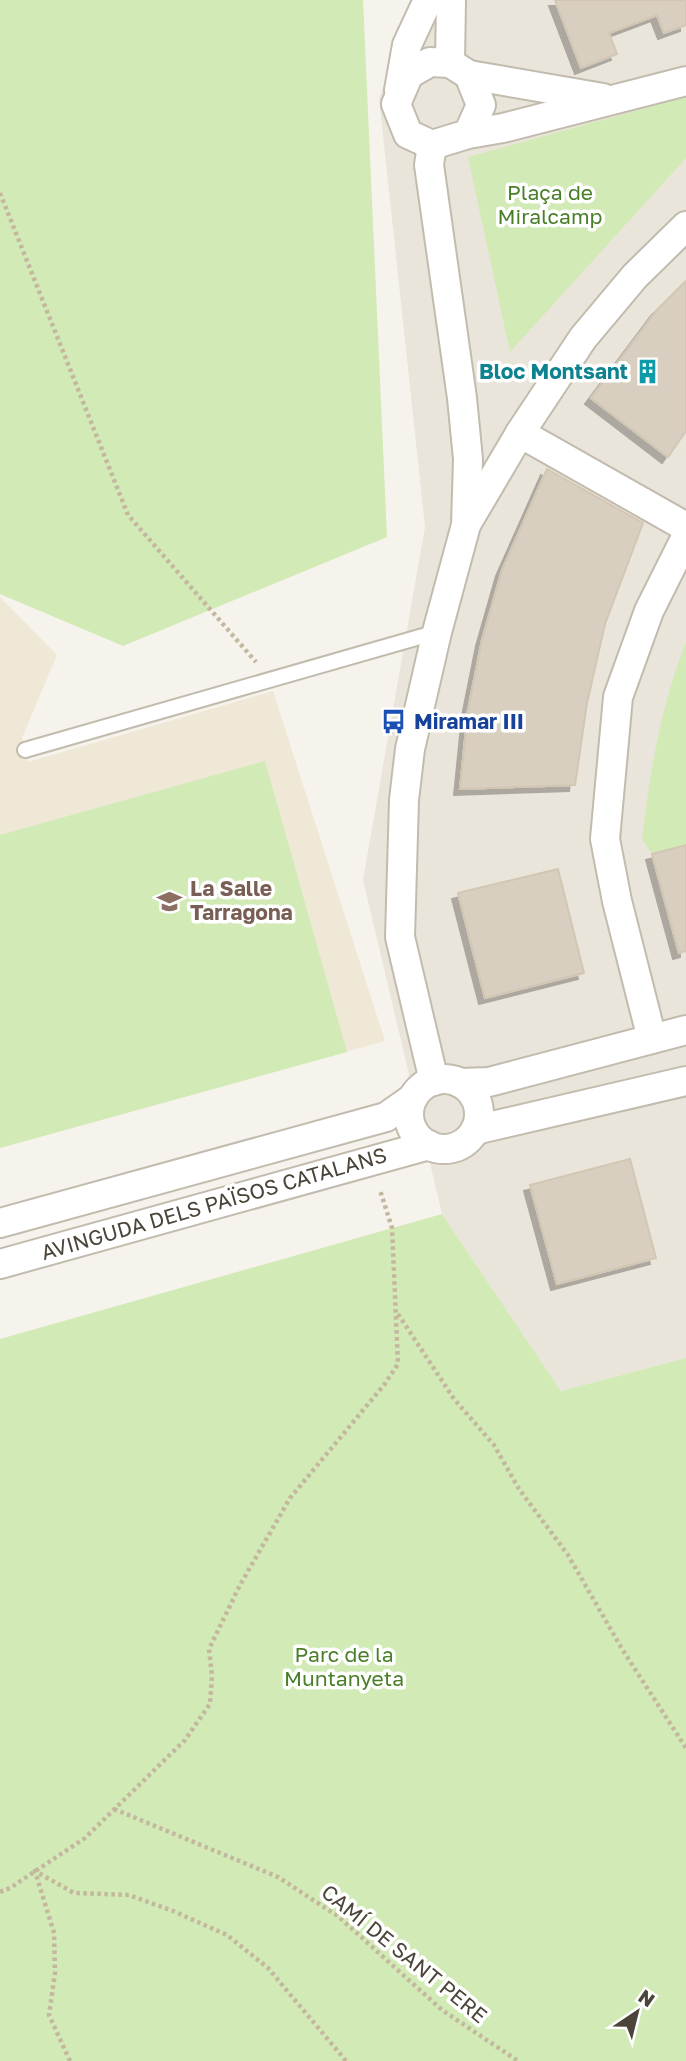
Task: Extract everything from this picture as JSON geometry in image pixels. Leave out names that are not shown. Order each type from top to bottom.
[{"type":"street","points":[[428,0],[407,45],[396,104],[408,134],[432,145],[686,81]]},
{"type":"street","points":[[451,0],[460,69],[481,105],[468,134]]},
{"type":"street","points":[[396,104],[409,74],[430,62],[613,99]]},
{"type":"street","points":[[432,145],[429,165],[468,459],[466,525],[437,632],[410,749],[404,800],[400,937],[436,1087]]},
{"type":"street","points":[[466,525],[520,433],[583,338],[635,276],[686,226]]},
{"type":"street","points":[[520,433],[686,527]]},
{"type":"street","points":[[652,1039],[617,901],[605,839],[618,697],[649,611],[686,537]]},
{"type":"street","name":"AVINGUDA DELS PAÏSOS CATALANS","points":[[0,1223],[386,1117],[436,1087],[489,1082],[686,1030]]},
{"type":"street","points":[[475,1130],[686,1081]]},
{"type":"street","points":[[436,1087],[469,1089],[479,1109],[475,1130],[469,1139],[450,1149],[429,1145],[420,1139],[413,1129],[410,1108],[436,1087]]},
{"type":"street","name":"AVINGUDA DELS PAÏSOS CATALANS","points":[[0,1264],[429,1145]]},
{"type":"lane","points":[[25,750],[437,632]]},
{"type":"path","points":[[0,193],[128,515],[272,680]]},
{"type":"path","points":[[0,1892],[85,1838],[185,1740],[210,1704],[212,1676],[209,1649],[240,1584],[290,1498],[377,1395],[398,1364],[392,1228],[371,1161]]},
{"type":"path","points":[[397,1314],[454,1399],[494,1445],[519,1489],[568,1555],[622,1649],[686,1748]]},
{"type":"path","name":"CAMÍ DE SANT PERE","points":[[114,1809],[278,1877],[339,1917],[442,2010],[518,2061]]},
{"type":"path","points":[[35,1871],[54,1933],[55,1973],[49,2015],[70,2061]]},
{"type":"path","points":[[35,1871],[74,1893],[129,1895],[227,1935],[268,1968],[346,2061]]},
{"type":"shaded area","points":[[417,0],[686,0],[686,1358],[561,1391],[442,1214],[363,880],[425,527],[379,98]]},
{"type":"shaded area","name":"La Salle Tarragona","points":[[0,597],[57,655],[22,738],[28,762],[273,691],[385,1041],[0,1148]]},
{"type":"green space","points":[[0,0],[363,0],[387,537],[123,646],[0,594]]},
{"type":"green space","name":"Plaça de Miralcamp","points":[[686,97],[686,158],[510,352],[468,157]]},
{"type":"green space","points":[[686,642],[686,845],[652,854],[642,839],[649,789],[663,714]]},
{"type":"green space","name":"La Salle Tarragona","points":[[265,761],[347,1052],[0,1148],[0,835]]},
{"type":"green space","name":"Parc de la Muntanyeta","points":[[442,1214],[561,1391],[686,1358],[686,2061],[0,2061],[0,1339]]},
{"type":"building","points":[[555,0],[686,0],[686,25],[664,33],[657,15],[609,33],[617,54],[581,68]]},
{"type":"building","name":"Bloc Montsant","points":[[686,281],[686,431],[668,457],[591,398],[657,310]]},
{"type":"building","points":[[547,469],[643,523],[605,624],[587,703],[575,785],[460,789],[468,710],[482,640],[502,570]]},
{"type":"building","points":[[686,845],[686,951],[679,953],[652,854]]},
{"type":"building","points":[[558,869],[584,973],[485,998],[458,893]]},
{"type":"building","points":[[630,1159],[656,1258],[557,1284],[530,1185]]},
{"type":"place","name":"Bloc Montsant","points":[[648,372]]},
{"type":"place","name":"Miramar III","points":[[394,722]]},
{"type":"place","name":"La Salle Tarragona","points":[[170,901]]}]
